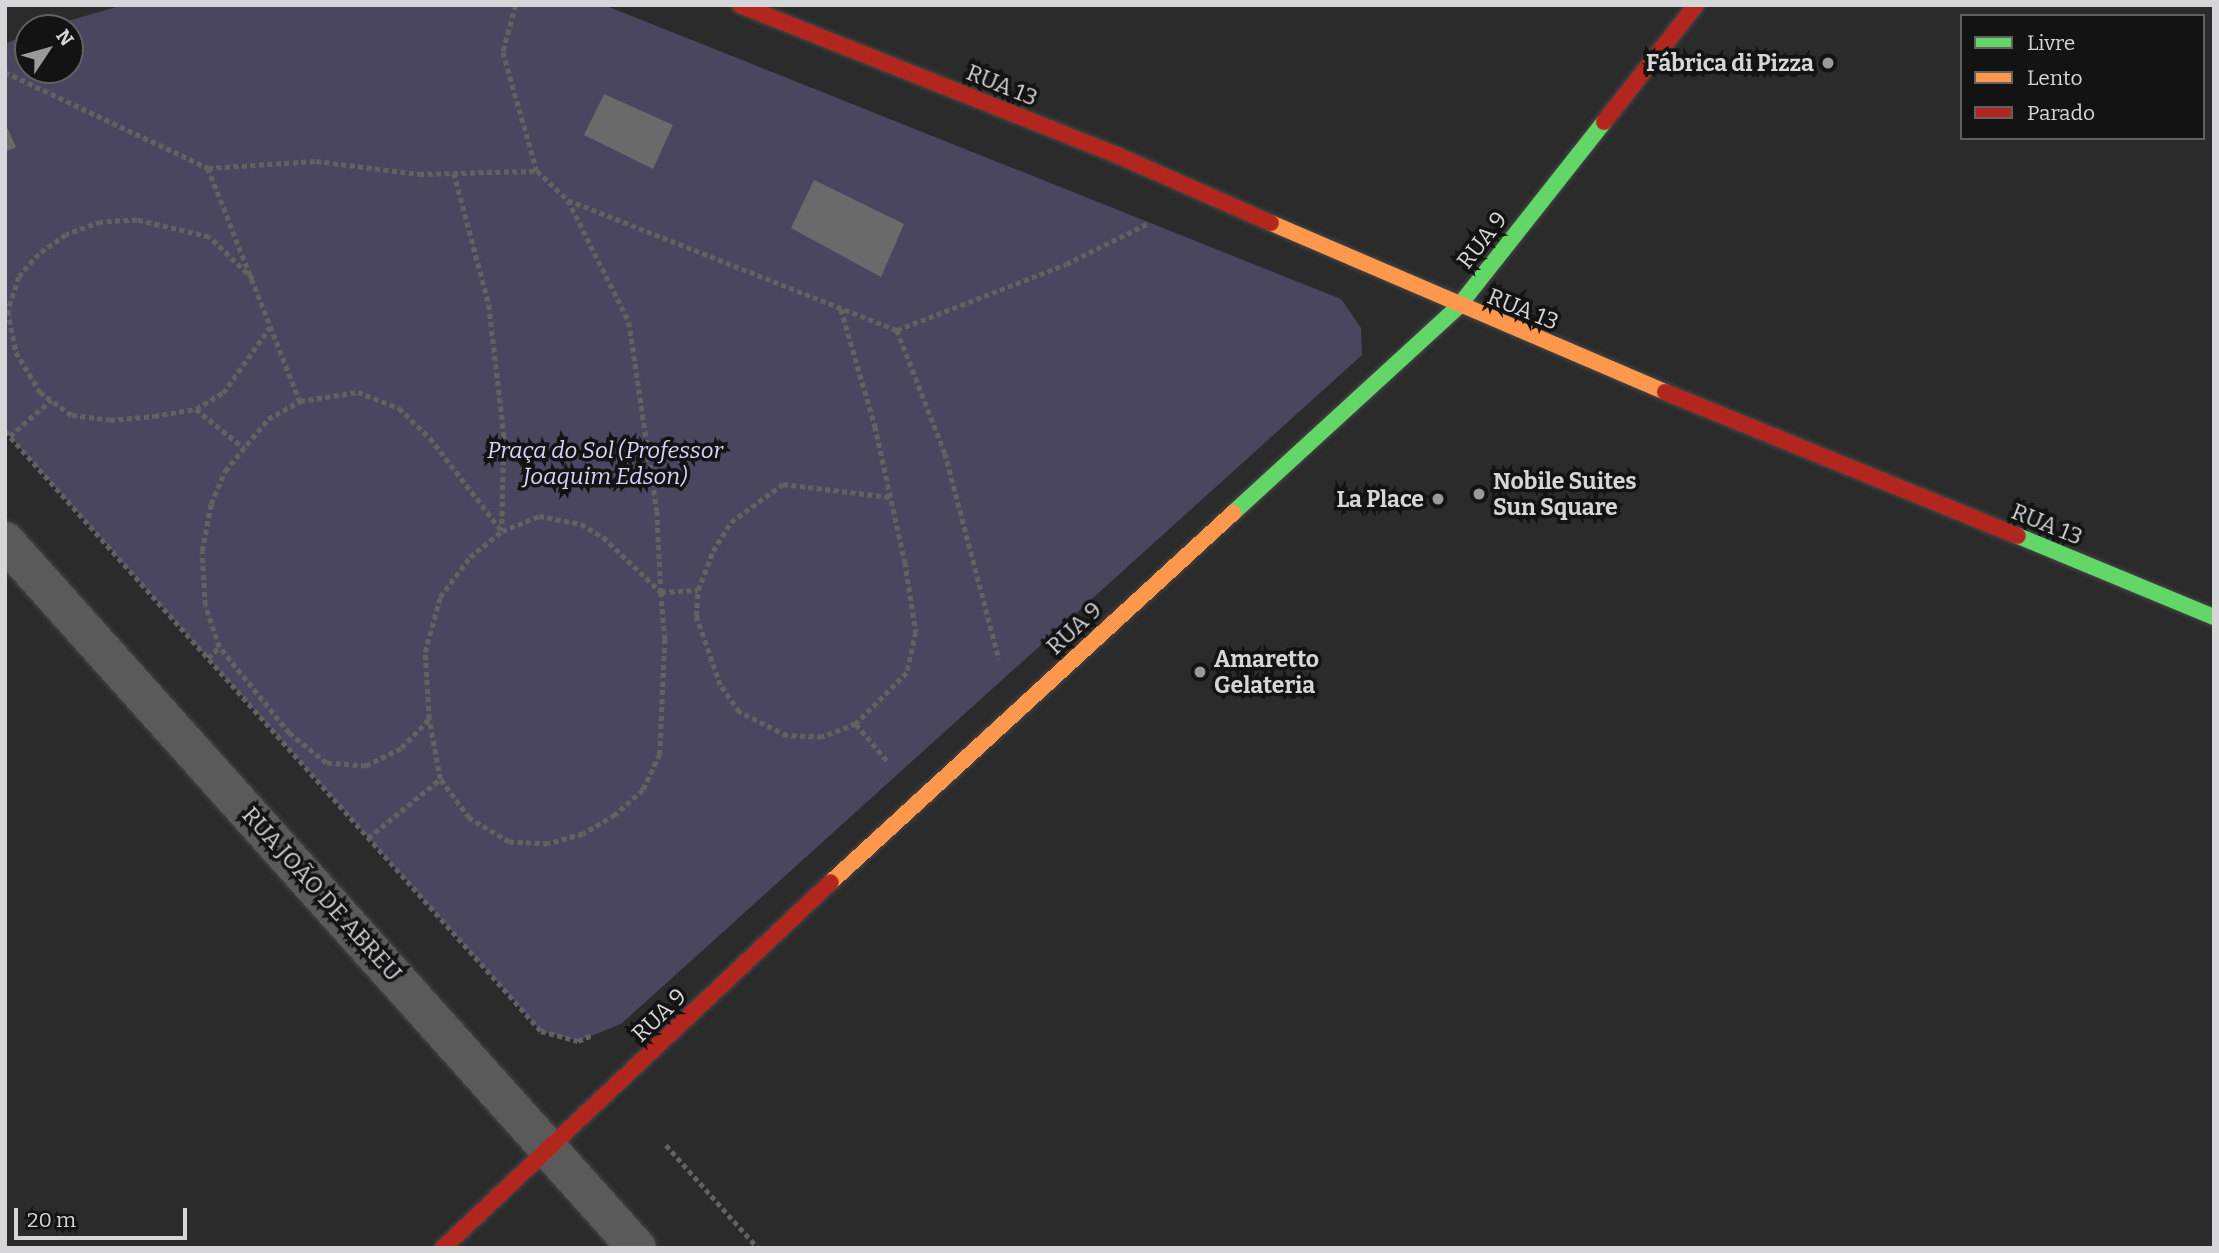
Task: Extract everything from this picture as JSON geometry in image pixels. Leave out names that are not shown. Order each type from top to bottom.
[{"type":"street","name":"RUA 13","points":[[740,5],[1119,156],[1458,307],[2214,617]]},
{"type":"street","name":"RUA 9","points":[[443,1248],[820,892],[1458,307],[1696,5]]},
{"type":"street","name":"RUA JOÃO DE ABREU","points":[[5,541],[637,1248]]},
{"type":"path","points":[[516,5],[503,52],[537,171],[568,200],[629,322],[657,511],[662,592],[665,639],[660,754],[643,790],[615,815],[583,834],[548,844],[509,842],[469,818],[440,779],[429,719],[425,652],[440,597],[470,557],[502,531],[539,516],[581,524],[603,537],[662,592],[698,590]]},
{"type":"path","points":[[5,72],[208,168],[316,161],[419,174],[537,171]]},
{"type":"path","points":[[208,168],[300,401]]},
{"type":"path","points":[[454,173],[489,305],[504,434],[502,531]]},
{"type":"path","points":[[568,200],[897,330],[1066,264],[1145,223],[1158,228]]},
{"type":"path","points":[[253,279],[209,237],[137,220],[101,222],[66,235],[39,254],[19,277],[8,311],[16,352],[40,392],[51,400],[72,415],[110,420],[196,409],[223,393],[270,327]]},
{"type":"path","points":[[840,308],[875,426],[890,497],[916,632],[907,673],[856,724],[822,737],[787,736],[739,712],[720,685],[703,648],[696,616],[698,590],[713,551],[731,522],[783,484],[890,497]]},
{"type":"path","points":[[897,330],[945,453],[1000,665]]},
{"type":"path","points":[[429,719],[401,749],[366,766],[326,763],[289,733],[219,647],[205,605],[202,551],[211,504],[225,471],[268,419],[300,401],[358,392],[399,408],[430,438],[502,531]]},
{"type":"path","points":[[10,436],[51,400]]},
{"type":"path","points":[[196,409],[244,447]]},
{"type":"path","points":[[5,431],[541,1031],[578,1041],[599,1032]]},
{"type":"path","points":[[208,658],[219,647]]},
{"type":"path","points":[[856,724],[898,773]]},
{"type":"path","points":[[282,741],[289,733]]},
{"type":"path","points":[[368,838],[440,779]]},
{"type":"path","points":[[666,1145],[758,1248]]},
{"type":"green space","name":"Praça do Sol (Professor Joaquim Edson)","points":[[123,5],[604,5],[1341,299],[1361,328],[1362,355],[621,1024],[578,1041],[541,1031],[5,431],[5,44],[14,40],[14,84],[84,84],[84,16]]},
{"type":"building","points":[[604,94],[673,125],[653,169],[584,135]]},
{"type":"building","points":[[5,123],[16,147],[5,152]]},
{"type":"building","points":[[814,180],[904,224],[881,277],[791,228]]},
{"type":"traffic: fast","points":[[1233,513],[1458,307],[1604,122]]},
{"type":"traffic: fast","points":[[2018,536],[2214,617]]},
{"type":"traffic: slow","points":[[1271,223],[1665,392]]},
{"type":"traffic: slow","points":[[831,882],[1233,513]]},
{"type":"traffic: jam","points":[[740,5],[1119,156],[1271,223]]},
{"type":"traffic: jam","points":[[1604,122],[1696,5]]},
{"type":"traffic: jam","points":[[1665,392],[2018,536]]},
{"type":"traffic: jam","points":[[443,1248],[831,882]]},
{"type":"place","name":"Fábrica di Pizza","points":[[1828,63]]},
{"type":"place","name":"Nobile Suites Sun Square","points":[[1479,494]]},
{"type":"place","name":"La Place","points":[[1438,499]]},
{"type":"place","name":"Amaretto Gelateria","points":[[1200,672]]}]
